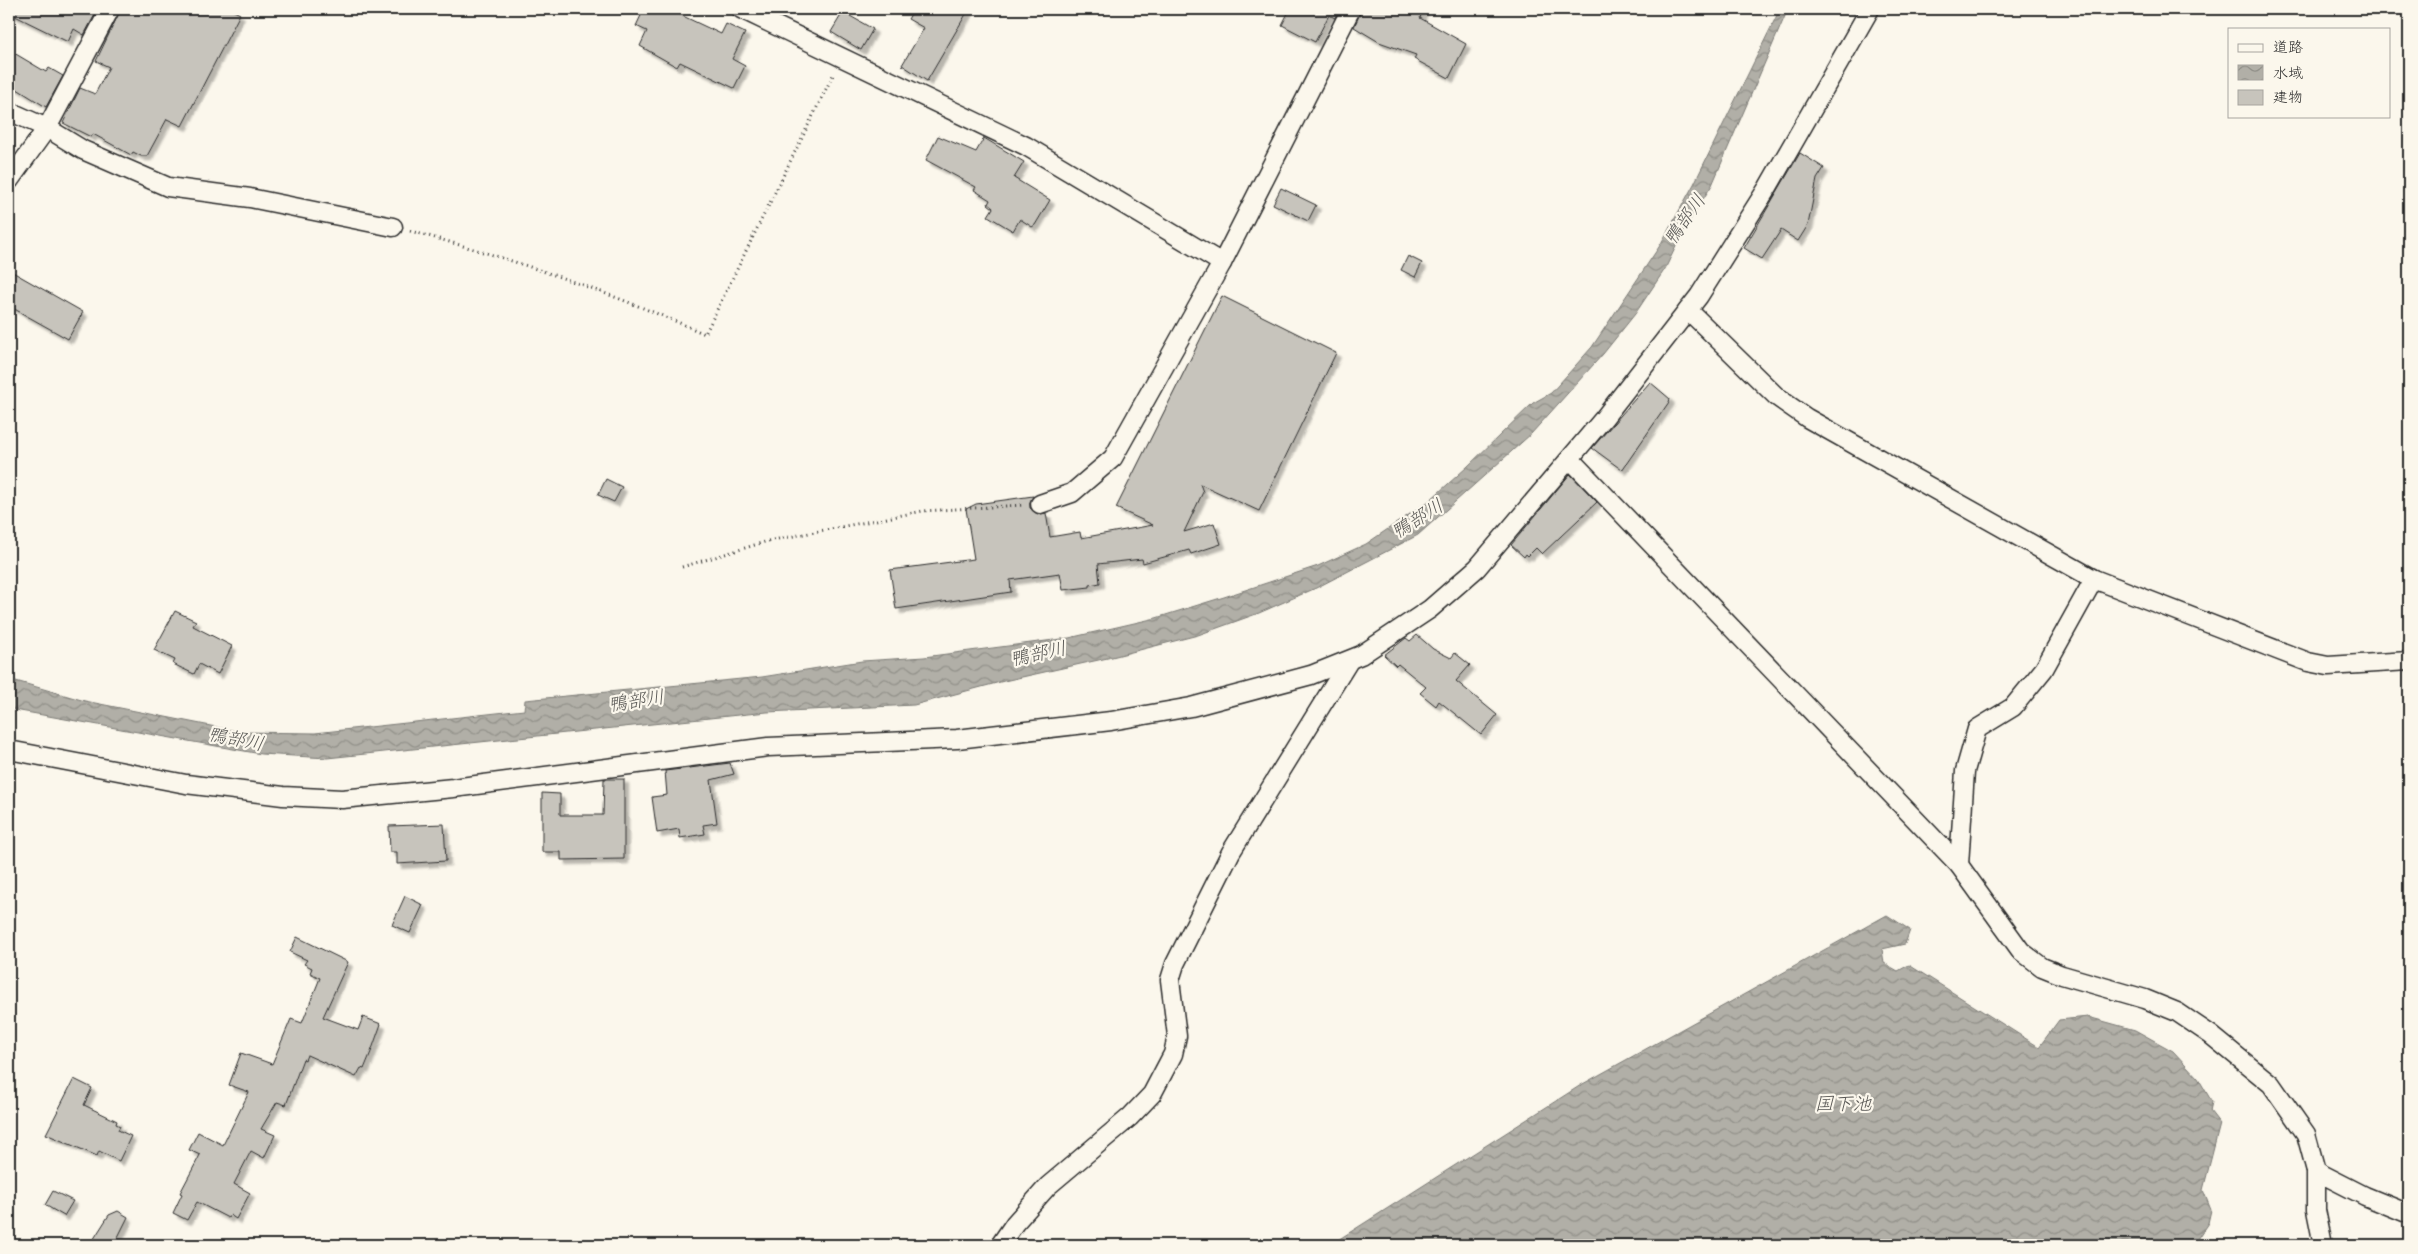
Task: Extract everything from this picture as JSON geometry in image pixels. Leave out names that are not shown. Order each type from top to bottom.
[{"type":"street","points":[[9,181],[47,128],[110,9]]},
{"type":"street","points":[[741,9],[1026,146],[1222,263]]},
{"type":"street","points":[[1040,504],[1072,493],[1113,458],[1222,263],[1351,9]]},
{"type":"street","points":[[9,750],[186,784],[284,796],[342,799],[453,788],[768,747],[957,739],[1111,721],[1191,707],[1311,675],[1361,656],[1430,610],[1477,568],[1570,458],[1688,310],[1768,187],[1870,9]]},
{"type":"street","points":[[9,111],[47,128],[83,150],[168,187],[250,198],[393,227]]},
{"type":"street","points":[[1688,310],[1777,397],[1807,418],[2094,579],[2308,662],[2328,666],[2409,661]]},
{"type":"street","points":[[1570,458],[1959,865],[2021,951],[2042,967],[2062,975],[2146,999],[2177,1012],[2211,1035],[2271,1084],[2306,1134],[2316,1171],[2316,1210],[2323,1245]]},
{"type":"street","points":[[1959,865],[1965,771],[1977,729],[2013,707],[2044,669],[2094,579]]},
{"type":"street","points":[[1000,1245],[1015,1223],[1048,1186],[1130,1117],[1152,1094],[1173,1054],[1177,1036],[1170,980],[1175,964],[1231,852],[1349,660]]},
{"type":"street","points":[[2316,1171],[2365,1196],[2409,1214]]},
{"type":"path","points":[[393,227],[487,252],[670,319],[704,334],[842,57]]},
{"type":"path","points":[[682,567],[768,542],[923,511],[1040,504]]},
{"type":"water","name":"鴨部川","points":[[1780,9],[1788,9],[1712,185],[1686,226],[1665,269],[1635,314],[1603,354],[1531,434],[1418,535],[1316,588],[1259,613],[1198,635],[1112,657],[1004,681],[914,705],[767,712],[327,758],[261,754],[9,709],[9,679],[85,701],[241,732],[315,733],[524,710],[525,700],[762,677],[862,661],[924,657],[1069,638],[1156,618],[1318,566],[1366,544],[1429,501],[1533,403],[1551,393],[1592,347],[1659,247],[1694,184]]},
{"type":"water","name":"国下池","points":[[1887,915],[1910,930],[1905,944],[1882,949],[1884,963],[1898,971],[1909,965],[2039,1047],[2059,1020],[2088,1017],[2135,1030],[2173,1051],[2198,1078],[2212,1102],[2210,1111],[2220,1124],[2203,1190],[2211,1210],[2208,1223],[2193,1245],[1330,1245],[1581,1085]]},
{"type":"building","points":[[9,9],[98,9],[84,35],[74,29],[68,42],[9,13]]},
{"type":"building","points":[[121,9],[230,9],[240,14],[182,126],[167,119],[147,156],[141,156],[133,152],[131,155],[93,134],[91,137],[63,123],[80,88],[95,94],[109,67],[96,61]]},
{"type":"building","points":[[644,9],[668,9],[721,34],[726,24],[745,33],[732,59],[745,66],[734,88],[680,62],[677,67],[640,46],[647,31],[636,26]]},
{"type":"building","points":[[914,9],[969,9],[927,81],[902,65],[924,28],[908,19]]},
{"type":"building","points":[[1290,9],[1339,9],[1335,18],[1329,15],[1315,42],[1282,25]]},
{"type":"building","points":[[1362,9],[1423,9],[1420,18],[1466,44],[1449,78],[1414,59],[1416,55],[1379,42],[1354,27]]},
{"type":"building","points":[[843,12],[873,29],[861,50],[831,32]]},
{"type":"building","points":[[9,50],[46,72],[49,68],[63,76],[46,107],[9,84]]},
{"type":"building","points":[[938,136],[976,152],[984,138],[1024,162],[1014,178],[1050,200],[1035,225],[1032,227],[1020,219],[1013,231],[988,216],[993,208],[988,204],[990,200],[974,190],[976,187],[926,160]]},
{"type":"building","points":[[1800,153],[1824,168],[1817,179],[1808,225],[1798,241],[1781,230],[1762,259],[1744,248]]},
{"type":"building","points":[[1281,188],[1316,205],[1308,221],[1273,204]]},
{"type":"building","points":[[1408,256],[1422,263],[1415,277],[1401,270]]},
{"type":"building","points":[[9,270],[83,312],[68,339],[9,306]]},
{"type":"building","points":[[1222,296],[1336,353],[1259,511],[1200,484],[1203,492],[1184,532],[1214,523],[1221,544],[1191,554],[1189,550],[1143,563],[1142,559],[1098,564],[1100,583],[1090,585],[1090,587],[1063,590],[1060,573],[1010,580],[1011,592],[896,609],[890,570],[974,559],[966,509],[976,504],[1033,496],[1030,508],[1038,514],[1046,513],[1050,537],[1080,532],[1081,538],[1153,525],[1116,508]]},
{"type":"building","points":[[1650,382],[1670,399],[1622,470],[1592,448]]},
{"type":"building","points":[[1570,474],[1597,502],[1542,554],[1536,548],[1528,556],[1526,554],[1524,557],[1511,545]]},
{"type":"building","points":[[606,479],[622,487],[614,502],[598,495]]},
{"type":"building","points":[[175,611],[196,621],[193,626],[232,646],[218,674],[199,664],[194,674],[173,664],[175,660],[154,650]]},
{"type":"building","points":[[1417,635],[1433,649],[1451,658],[1455,653],[1470,665],[1456,681],[1497,715],[1481,735],[1439,701],[1436,706],[1420,693],[1426,687],[1384,655],[1406,638],[1410,641]]},
{"type":"building","points":[[730,763],[734,774],[711,780],[717,823],[703,825],[705,834],[680,838],[679,829],[657,833],[652,797],[667,795],[665,771]]},
{"type":"building","points":[[604,779],[624,779],[624,859],[561,860],[561,852],[542,852],[542,793],[560,794],[560,815],[603,815]]},
{"type":"building","points":[[444,824],[446,861],[397,864],[397,852],[390,852],[389,826]]},
{"type":"building","points":[[405,896],[423,905],[410,933],[392,925]]},
{"type":"building","points":[[297,937],[348,962],[323,1017],[358,1030],[363,1017],[381,1024],[371,1052],[364,1069],[361,1068],[356,1077],[307,1055],[305,1060],[303,1059],[286,1105],[277,1102],[261,1129],[275,1135],[264,1158],[251,1151],[234,1184],[250,1193],[236,1219],[230,1215],[228,1218],[197,1202],[187,1220],[173,1213],[182,1194],[180,1193],[200,1155],[189,1150],[198,1132],[223,1145],[249,1092],[229,1085],[241,1053],[272,1064],[291,1019],[302,1023],[320,978],[310,973],[312,968],[304,964],[307,960],[290,952]]},
{"type":"building","points":[[74,1079],[92,1088],[84,1105],[117,1121],[116,1124],[120,1126],[118,1130],[131,1136],[119,1161],[99,1151],[97,1156],[46,1134]]},
{"type":"building","points":[[53,1191],[73,1201],[64,1216],[45,1205]]},
{"type":"building","points":[[118,1211],[128,1217],[114,1245],[90,1245],[109,1215]]}]
